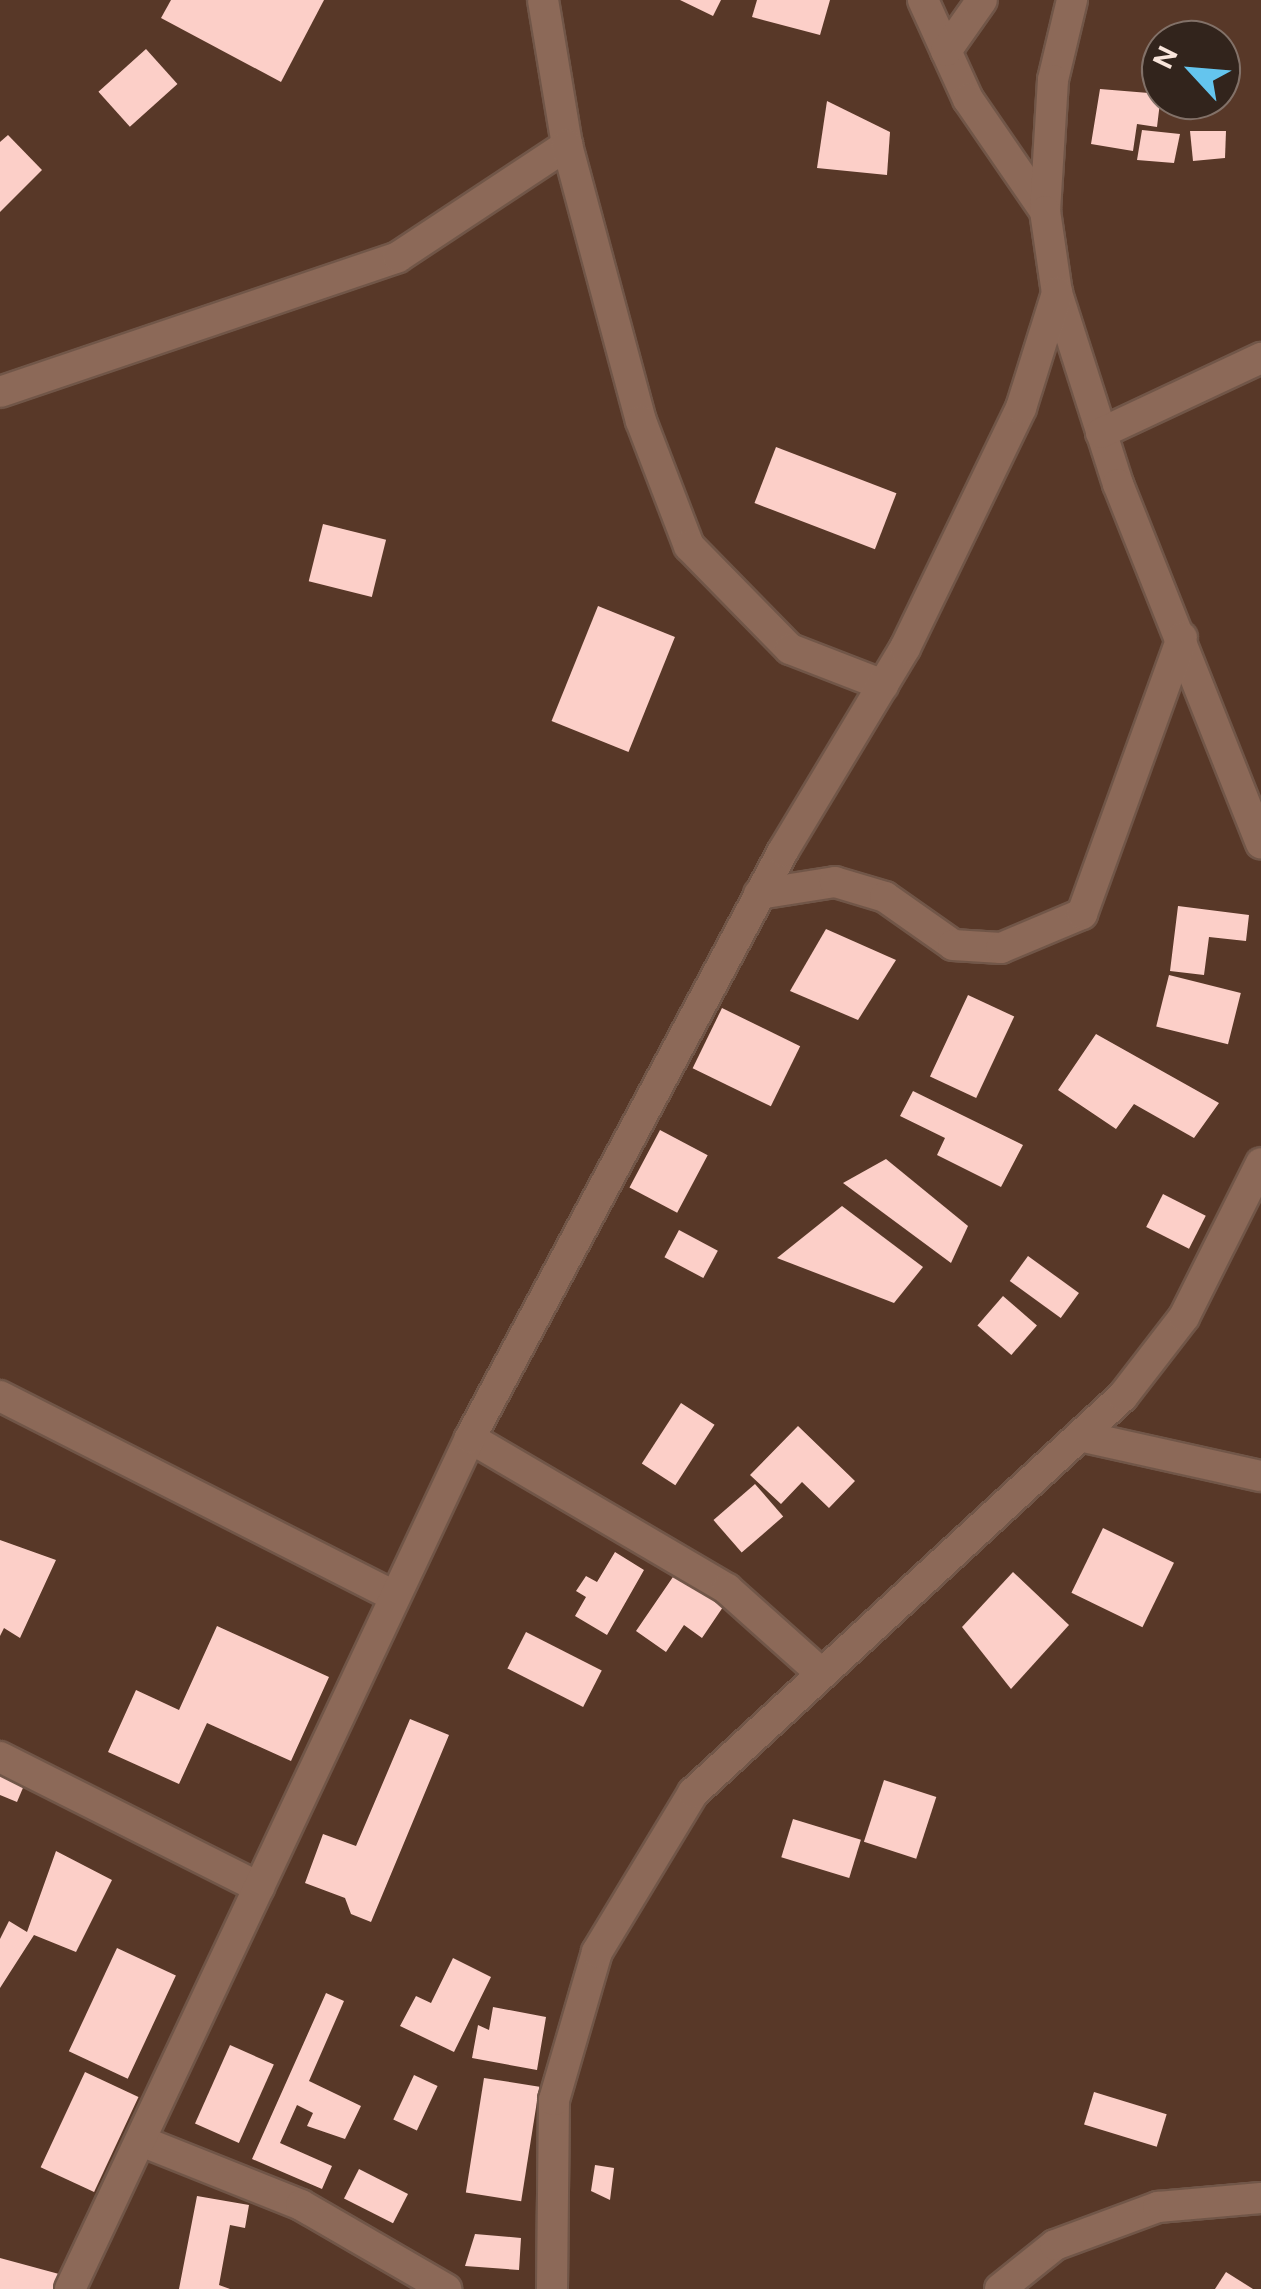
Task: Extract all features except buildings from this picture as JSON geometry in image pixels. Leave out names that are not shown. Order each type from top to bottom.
[{"type":"street","points":[[542,0],[567,145],[641,420],[689,546],[790,648],[883,685]]},
{"type":"street","points":[[923,0],[946,51],[1045,211]]},
{"type":"street","points":[[946,51],[982,0]]},
{"type":"street","points":[[1072,0],[1052,80],[1045,211],[1057,293],[1101,433],[1261,844]]},
{"type":"street","points":[[0,392],[398,257],[567,145]]},
{"type":"street","points":[[70,2289],[470,1438],[759,894],[883,685],[1022,408],[1057,293]]},
{"type":"street","points":[[1101,433],[1261,358]]},
{"type":"street","points":[[759,894],[835,882],[885,897],[954,945],[1001,948],[1082,914],[1182,638]]},
{"type":"street","points":[[552,2289],[554,2100],[597,1952],[693,1793],[1080,1436],[1184,1317],[1261,1163]]},
{"type":"street","points":[[0,1396],[394,1596]]},
{"type":"street","points":[[1080,1436],[1261,1476]]},
{"type":"street","points":[[470,1438],[728,1589],[821,1673]]},
{"type":"street","points":[[0,1758],[260,1887]]},
{"type":"street","points":[[141,2141],[301,2205],[446,2289]]},
{"type":"street","points":[[1000,2289],[1055,2245],[1158,2207],[1261,2198]]}]
